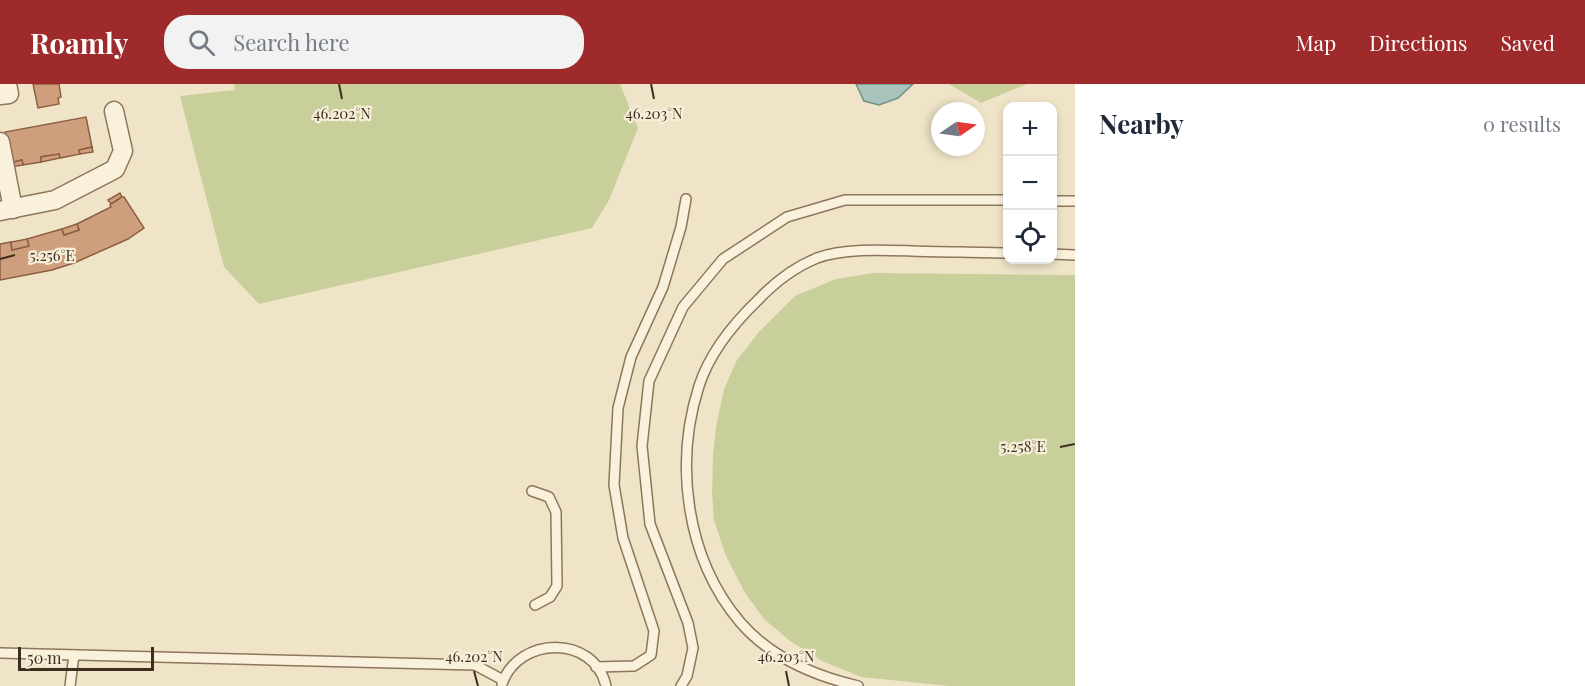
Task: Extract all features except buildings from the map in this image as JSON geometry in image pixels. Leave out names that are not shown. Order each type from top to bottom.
[{"type":"street","points":[[0,95],[9,93],[7,84]]},
{"type":"street","points":[[0,142],[7,210],[55,200],[115,169],[123,151],[114,111]]},
{"type":"lane","points":[[597,667],[634,666],[651,655],[654,631],[623,538],[614,485],[618,408],[631,357],[663,287],[681,227],[686,199]]},
{"type":"lane","points":[[681,686],[687,676],[693,648],[688,623],[650,524],[642,446],[649,381],[683,307],[723,259],[788,217],[845,200],[1003,200]]},
{"type":"lane","points":[[1057,201],[1075,201]]},
{"type":"lane","points":[[858,686],[831,680],[799,666],[767,646],[741,623],[703,563],[692,521],[688,488],[688,450],[700,385],[716,351],[736,321],[788,274],[818,258],[884,250],[1003,253]]},
{"type":"lane","points":[[1057,254],[1075,255]]},
{"type":"lane","points":[[532,491],[549,497],[556,512],[557,586],[550,597],[535,605]]},
{"type":"lane","points":[[0,653],[475,665],[502,683],[513,664],[528,652],[546,647],[565,647],[582,654],[597,667],[606,686]]},
{"type":"lane","points":[[70,686],[74,655]]},
{"type":"green space","points":[[234,84],[620,84],[638,128],[609,200],[592,228],[259,304],[224,267],[180,96],[235,90]]},
{"type":"green space","points":[[949,84],[1027,84],[983,102],[979,102]]},
{"type":"green space","points":[[873,273],[1075,275],[1075,686],[949,686],[861,677],[822,661],[790,641],[765,620],[745,593],[726,556],[714,520],[713,455],[724,389],[737,360],[759,332],[795,296],[836,279]]},
{"type":"water","points":[[856,84],[913,84],[898,98],[879,105],[864,101]]}]
